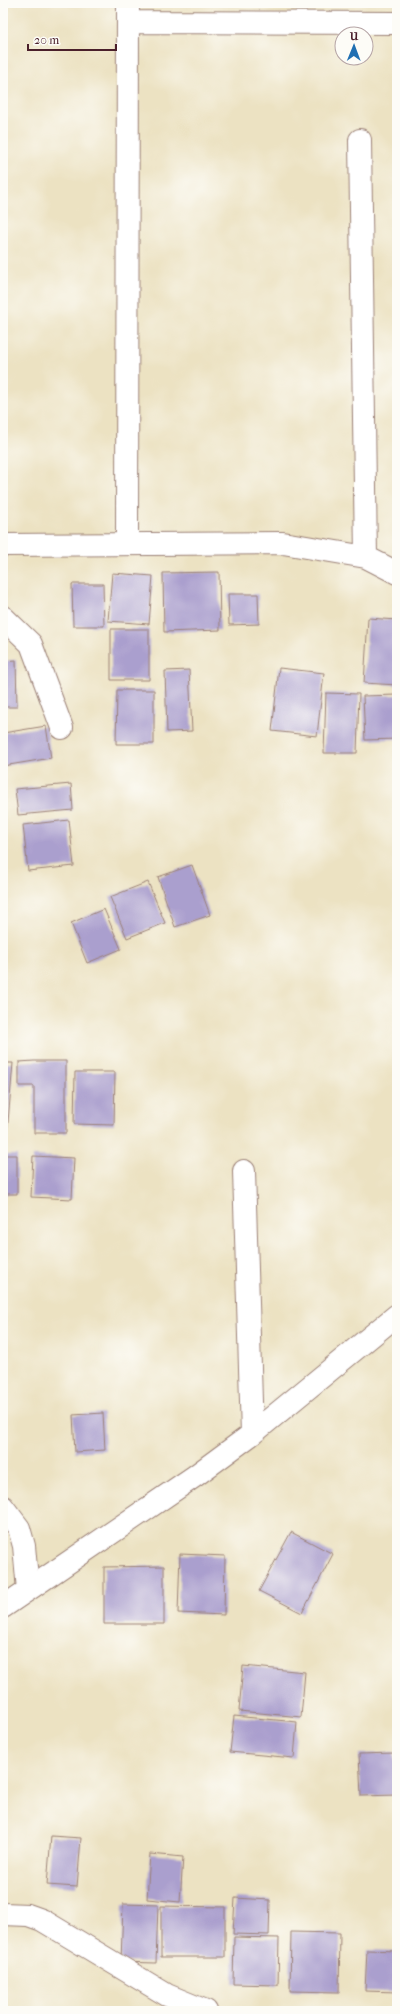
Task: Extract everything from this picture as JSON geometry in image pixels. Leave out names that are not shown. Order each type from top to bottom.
[{"type":"street","points":[[127,544],[128,12],[397,23]]},
{"type":"street","points":[[360,140],[366,557]]},
{"type":"street","points":[[3,545],[283,543],[366,557],[397,573]]},
{"type":"street","points":[[3,617],[31,644],[62,728]]},
{"type":"street","points":[[244,1171],[252,1434]]},
{"type":"street","points":[[3,1607],[195,1476],[252,1434],[397,1315]]},
{"type":"street","points":[[3,1507],[18,1528],[24,1546],[28,1590]]},
{"type":"street","points":[[3,1914],[28,1915],[42,1920],[167,1995],[206,2011]]},
{"type":"building","points":[[393,206],[397,206],[397,241],[394,241]]},
{"type":"building","points":[[219,572],[220,630],[164,632],[163,573]]},
{"type":"building","points":[[112,573],[153,576],[149,624],[108,621]]},
{"type":"building","points":[[72,584],[103,584],[104,626],[73,626]]},
{"type":"building","points":[[228,594],[258,594],[259,624],[229,625]]},
{"type":"building","points":[[368,618],[397,620],[397,685],[364,683]]},
{"type":"building","points":[[111,629],[149,629],[149,680],[111,680]]},
{"type":"building","points":[[16,660],[17,707],[3,707],[3,661]]},
{"type":"building","points":[[279,668],[324,673],[317,736],[272,731]]},
{"type":"building","points":[[189,670],[192,731],[167,732],[165,671]]},
{"type":"building","points":[[117,690],[154,690],[154,744],[116,744]]},
{"type":"building","points":[[326,693],[359,694],[357,753],[324,753]]},
{"type":"building","points":[[397,695],[397,739],[365,740],[363,696]]},
{"type":"building","points":[[46,726],[51,758],[3,766],[3,733]]},
{"type":"building","points":[[71,784],[73,810],[18,815],[15,789]]},
{"type":"building","points":[[69,820],[74,866],[28,871],[23,825]]},
{"type":"building","points":[[192,865],[210,915],[175,927],[158,877]]},
{"type":"building","points":[[148,882],[165,923],[127,938],[110,897]]},
{"type":"building","points":[[104,909],[121,949],[87,963],[71,923]]},
{"type":"building","points":[[66,1061],[66,1133],[34,1133],[34,1086],[19,1086],[19,1062]]},
{"type":"building","points":[[3,1063],[13,1063],[7,1134],[3,1134]]},
{"type":"building","points":[[75,1072],[115,1072],[114,1125],[74,1124]]},
{"type":"building","points":[[3,1155],[17,1155],[17,1194],[3,1194]]},
{"type":"building","points":[[33,1156],[74,1158],[72,1199],[31,1197]]},
{"type":"building","points":[[103,1413],[105,1450],[75,1452],[73,1415]]},
{"type":"building","points":[[291,1532],[333,1554],[302,1613],[259,1591]]},
{"type":"building","points":[[180,1554],[225,1556],[224,1615],[178,1613]]},
{"type":"building","points":[[164,1566],[164,1624],[104,1624],[104,1567]]},
{"type":"building","points":[[243,1666],[305,1672],[301,1717],[239,1711]]},
{"type":"building","points":[[234,1716],[297,1722],[294,1758],[230,1752]]},
{"type":"building","points":[[394,1753],[396,1795],[361,1796],[359,1754]]},
{"type":"building","points":[[51,1836],[81,1838],[77,1887],[47,1885]]},
{"type":"building","points":[[150,1854],[183,1857],[180,1902],[147,1899]]},
{"type":"building","points":[[235,1898],[270,1900],[269,1935],[233,1934]]},
{"type":"building","points":[[123,1904],[158,1905],[156,1963],[121,1962]]},
{"type":"building","points":[[161,1906],[225,1907],[225,1957],[161,1957]]},
{"type":"building","points":[[291,1932],[340,1933],[339,1992],[290,1991]]},
{"type":"building","points":[[234,1937],[279,1938],[278,1985],[233,1984]]},
{"type":"building","points":[[367,1950],[397,1951],[397,1992],[365,1991]]}]
